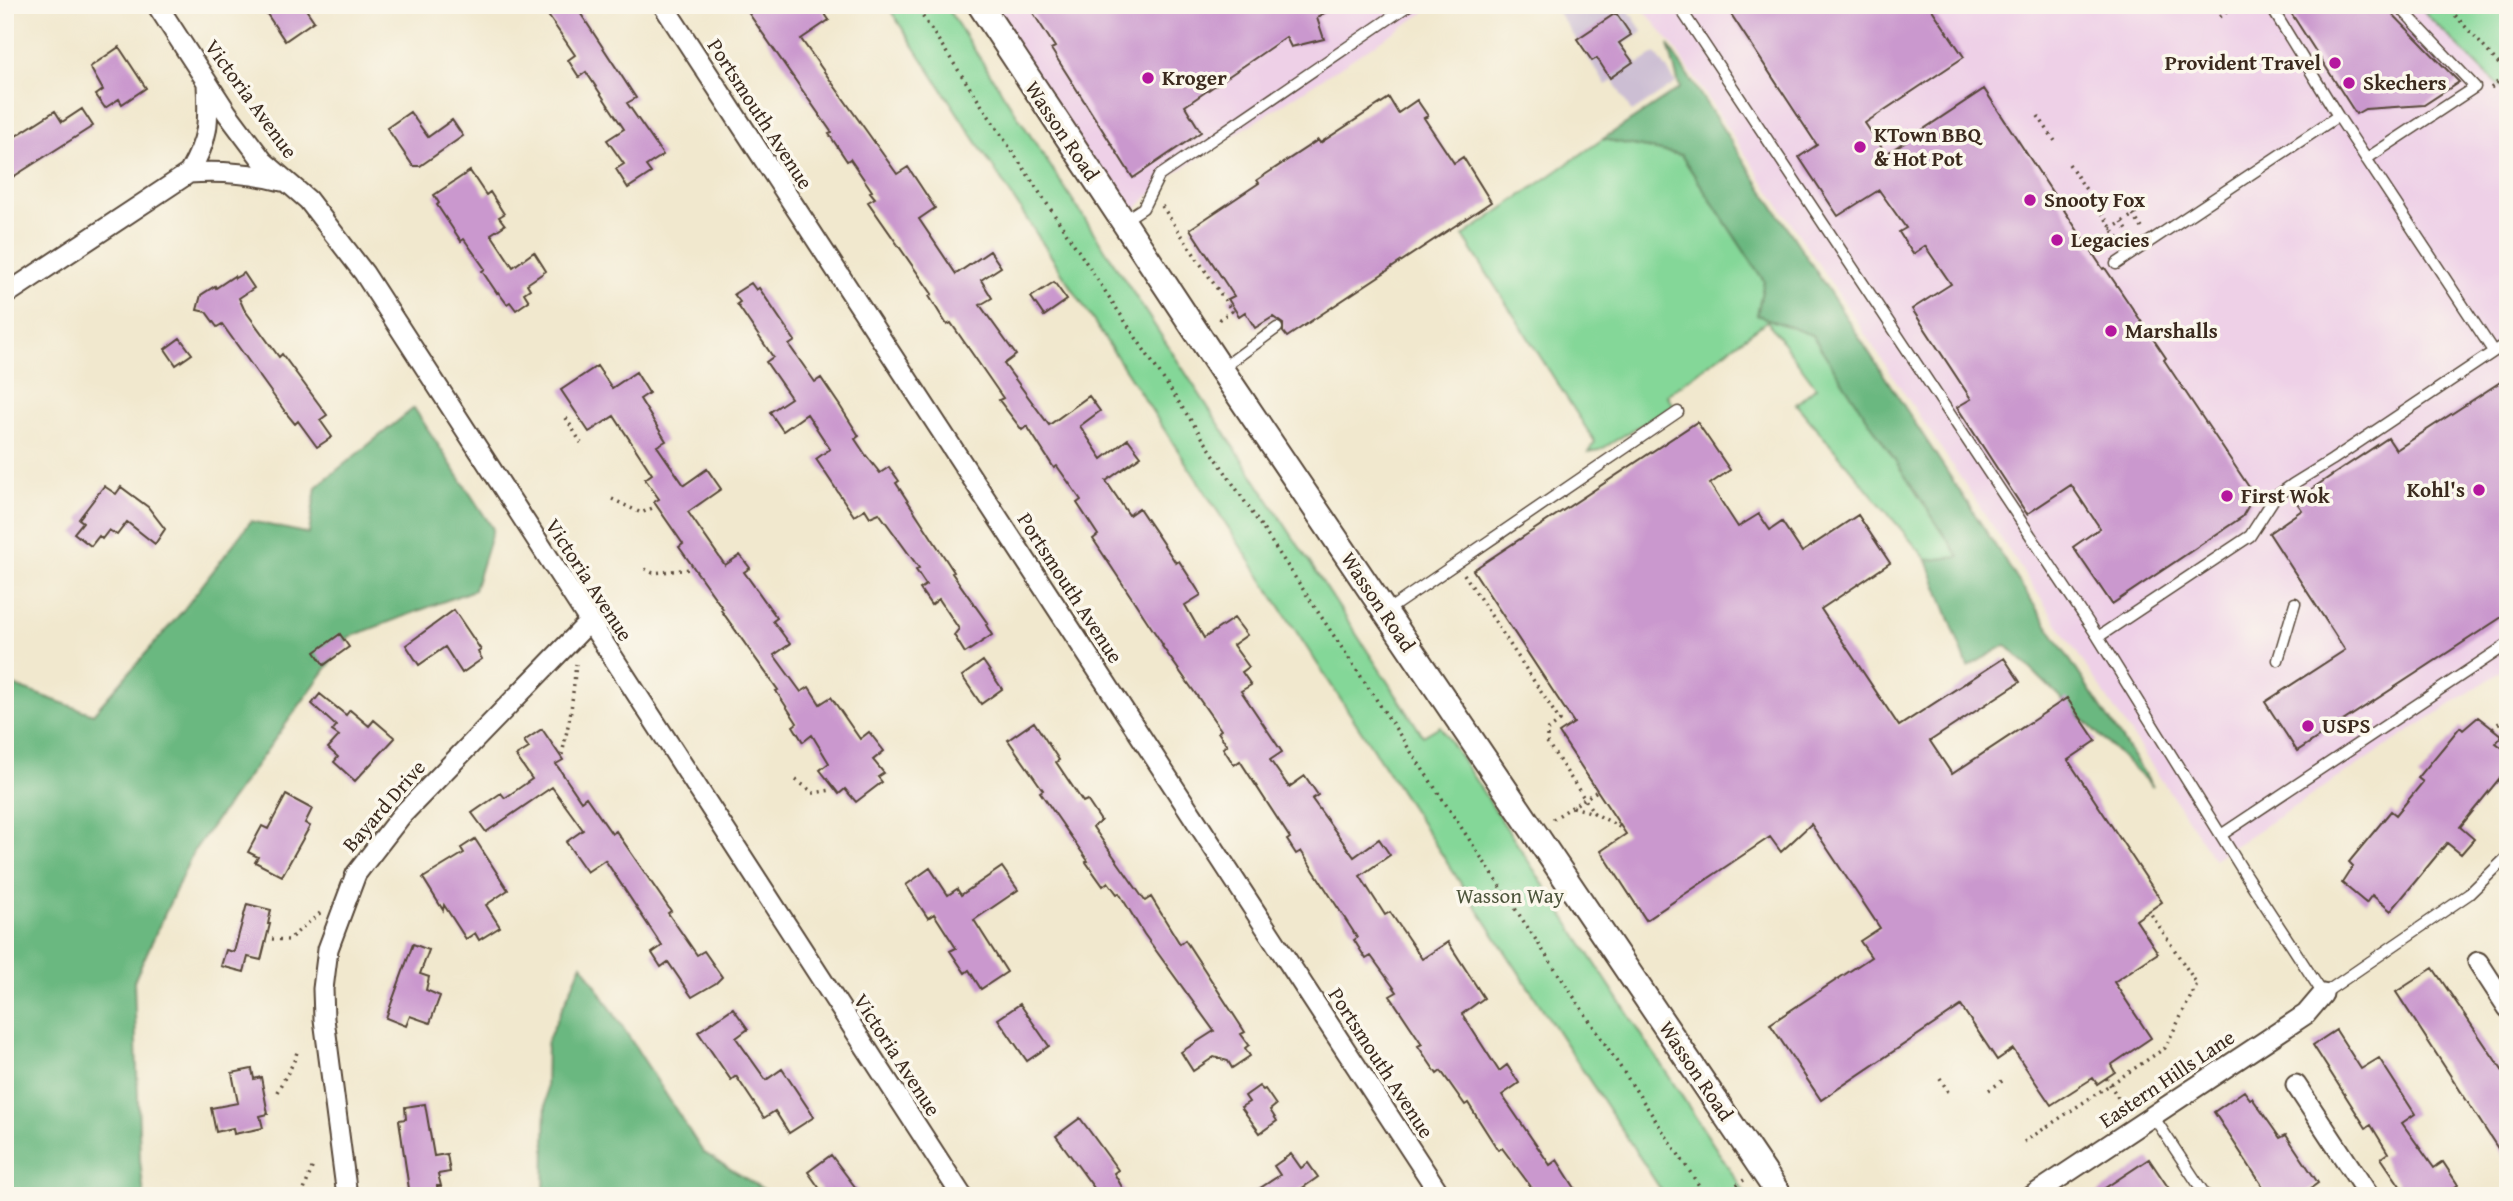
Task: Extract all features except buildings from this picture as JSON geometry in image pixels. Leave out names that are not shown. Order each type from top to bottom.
[{"type":"street","name":"Victoria Avenue","points":[[158,5],[263,161],[308,200],[364,273],[961,1196]]},
{"type":"street","name":"Portsmouth Avenue","points":[[663,5],[1441,1196]]},
{"type":"street","name":"Wasson Road","points":[[980,5],[1221,369],[1780,1196]]},
{"type":"street","points":[[5,295],[189,173],[201,152],[209,123],[207,81]]},
{"type":"street","points":[[189,173],[218,171],[254,174],[284,181]]},
{"type":"street","name":"Bayard Drive","points":[[347,1196],[324,1019],[323,989],[328,949],[356,874],[401,816],[589,622]]},
{"type":"street","points":[[2478,962],[2508,1008]]},
{"type":"street","name":"Eastern Hills Lane","points":[[2032,1196],[2306,1014],[2323,994]]},
{"type":"street","points":[[2295,1085],[2369,1196]]},
{"type":"lane","points":[[1123,221],[1143,208],[1159,176],[1409,5]]},
{"type":"lane","points":[[1678,5],[2098,637],[2323,994],[2469,894],[2508,856]]},
{"type":"lane","points":[[2270,5],[2338,116],[2493,351]]},
{"type":"lane","points":[[2366,159],[2475,87],[2398,5]]},
{"type":"lane","points":[[2116,264],[2338,116]]},
{"type":"lane","points":[[1221,369],[1277,328]]},
{"type":"lane","points":[[2098,637],[2250,536],[2275,497],[2293,484],[2508,342]]},
{"type":"lane","points":[[1385,612],[1678,412]]},
{"type":"lane","points":[[2278,660],[2295,603]]},
{"type":"lane","points":[[2221,835],[2508,644]]},
{"type":"lane","points":[[2153,1116],[2202,1194]]},
{"type":"path","points":[[915,5],[1706,1196]]},
{"type":"path","points":[[2223,5],[2228,11]]},
{"type":"path","points":[[2220,16],[2238,5]]},
{"type":"path","points":[[2446,5],[2508,74]]},
{"type":"path","points":[[2038,116],[2057,144]]},
{"type":"path","points":[[2069,164],[2089,194]]},
{"type":"path","points":[[1159,201],[1232,311],[1218,320]]},
{"type":"path","points":[[2111,229],[2143,209]]},
{"type":"path","points":[[2102,213],[2121,243]]},
{"type":"path","points":[[2133,215],[2142,228]]},
{"type":"path","points":[[2122,222],[2130,235]]},
{"type":"path","points":[[565,418],[581,443]]},
{"type":"path","points":[[612,499],[641,513],[657,506]]},
{"type":"path","points":[[1456,564],[1560,721],[1547,731],[1547,742],[1594,813]]},
{"type":"path","points":[[645,569],[653,573],[690,569]]},
{"type":"path","points":[[2492,655],[2501,668],[2502,689],[2508,697]]},
{"type":"path","points":[[562,755],[571,711],[577,657]]},
{"type":"path","points":[[2493,729],[2508,714]]},
{"type":"path","points":[[796,780],[814,793],[831,790]]},
{"type":"path","points":[[1553,819],[1597,791]]},
{"type":"path","points":[[1573,807],[1594,813],[1623,829]]},
{"type":"path","points":[[272,939],[288,940],[324,909]]},
{"type":"path","points":[[2024,1142],[2165,1048],[2197,984],[2151,914]]},
{"type":"path","points":[[277,1092],[285,1074],[293,1066],[297,1052]]},
{"type":"path","points":[[1940,1078],[1950,1095]]},
{"type":"path","points":[[2106,1078],[2126,1111]]},
{"type":"path","points":[[1989,1090],[2005,1079]]},
{"type":"path","points":[[302,1196],[313,1165]]},
{"type":"shaded area","points":[[980,5],[1436,5],[1168,178],[1123,221]]},
{"type":"shaded area","points":[[1553,5],[1625,5],[1643,32],[1624,44],[1638,64],[1656,53],[1676,83],[1632,112],[1613,81],[1606,85]]},
{"type":"shaded area","points":[[1640,5],[2419,5],[2508,95],[2508,667],[2214,859],[1676,50]]},
{"type":"green space","name":"Wasson Way","points":[[887,5],[945,5],[1423,736],[1440,726],[1747,1196],[1665,1196]]},
{"type":"green space","points":[[2419,5],[2508,5],[2508,95],[2429,17]]},
{"type":"green space","points":[[1668,45],[2153,787],[2006,645],[1968,667],[1927,560],[1959,557],[1812,335],[1757,315],[1764,281],[1681,155],[1603,139],[1680,88]]},
{"type":"green space","points":[[1603,139],[1681,155],[1764,281],[1757,315],[1812,335],[1960,557],[1927,560],[1796,404],[1816,387],[1767,321],[1667,395],[1673,405],[1600,450],[1588,452],[1595,442],[1463,236]]},
{"type":"green space","points":[[414,408],[493,529],[474,590],[349,637],[193,852],[134,981],[140,1160],[144,1196],[5,1196],[5,689],[12,685],[93,714],[181,613],[251,521],[309,534],[316,487]]},
{"type":"green space","points":[[582,964],[703,1152],[774,1196],[544,1196],[547,1042]]},
{"type":"place","name":"Provident Travel","points":[[2335,63]]},
{"type":"place","name":"Kroger","points":[[1148,78]]},
{"type":"place","name":"Skechers","points":[[2349,83]]},
{"type":"place","name":"KTown BBQ & Hot Pot","points":[[1860,147]]},
{"type":"place","name":"Snooty Fox","points":[[2030,200]]},
{"type":"place","name":"Legacies","points":[[2057,240]]},
{"type":"place","name":"Marshalls","points":[[2111,331]]},
{"type":"place","name":"Kohl's","points":[[2479,490]]},
{"type":"place","name":"First Wok","points":[[2227,496]]},
{"type":"place","name":"USPS","points":[[2308,726]]}]
